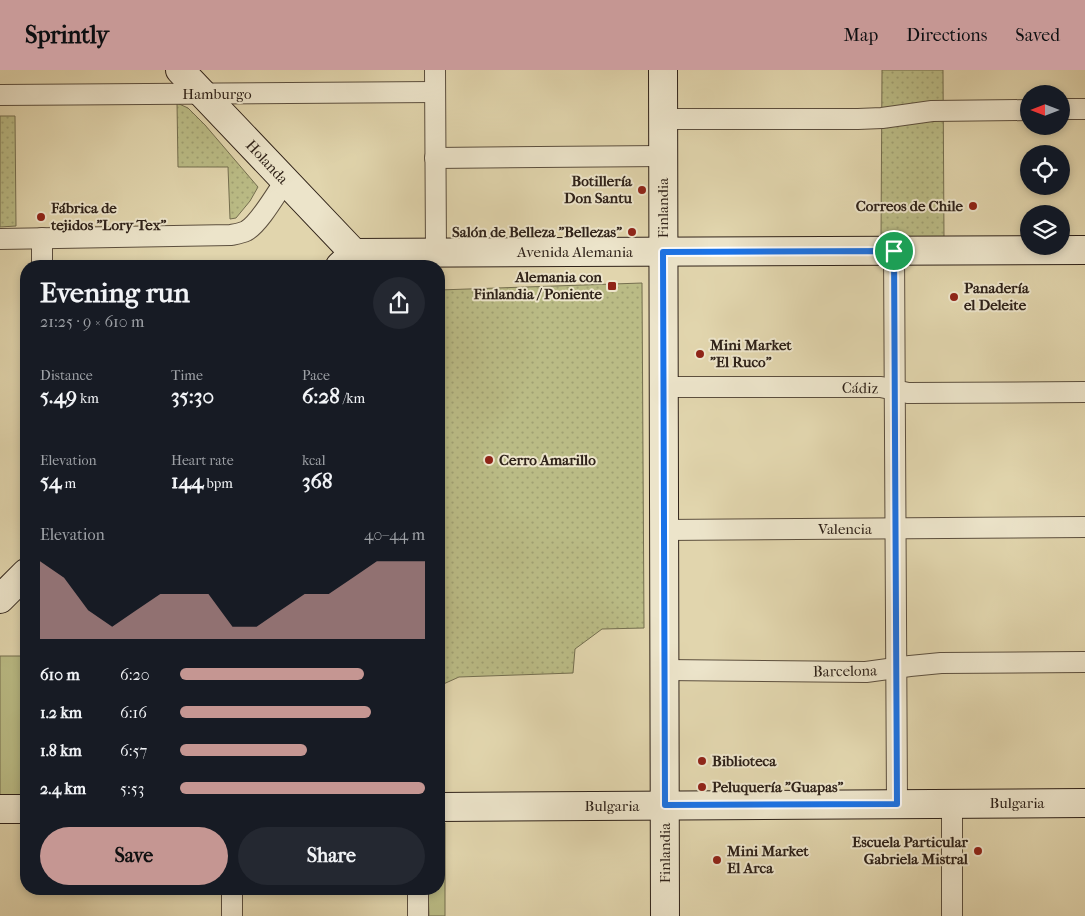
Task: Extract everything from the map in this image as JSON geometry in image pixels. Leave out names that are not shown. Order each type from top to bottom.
[{"type":"street","name":"Holanda","points":[[180,70],[285,181],[347,260]]},
{"type":"street","points":[[435,70],[436,253]]},
{"type":"street","name":"Finlandia","points":[[663,70],[665,916]]},
{"type":"street","name":"Hamburgo","points":[[0,95],[435,92]]},
{"type":"street","points":[[1070,110],[1085,109]]},
{"type":"street","points":[[663,119],[858,119],[946,111],[1020,110]]},
{"type":"street","points":[[435,158],[663,156]]},
{"type":"street","points":[[0,239],[238,234],[256,222],[285,181]]},
{"type":"street","points":[[42,238],[42,260]]},
{"type":"street","name":"Avenida Alemania","points":[[347,260],[436,253],[1085,250]]},
{"type":"street","points":[[894,251],[897,804]]},
{"type":"street","name":"Cádiz","points":[[664,387],[880,388],[908,393],[1085,392]]},
{"type":"street","name":"Valencia","points":[[664,530],[1085,527]]},
{"type":"street","points":[[0,599],[20,580]]},
{"type":"street","name":"Barcelona","points":[[665,670],[866,672],[941,663],[1085,662]]},
{"type":"street","name":"Bulgaria","points":[[445,807],[1085,803]]},
{"type":"street","points":[[952,804],[952,916]]},
{"type":"street","points":[[0,809],[20,809]]},
{"type":"street","points":[[232,895],[232,916]]},
{"type":"street","points":[[418,895],[418,916]]},
{"type":"green space","points":[[882,70],[943,70],[944,239],[881,239]]},
{"type":"green space","points":[[177,103],[188,108],[205,125],[258,187],[250,201],[236,218],[230,219],[228,167],[178,167]]},
{"type":"green space","points":[[0,116],[15,116],[16,226],[0,227]]},
{"type":"green space","name":"Cerro Amarillo","points":[[642,283],[644,628],[602,629],[575,649],[573,673],[459,677],[445,683],[445,290]]},
{"type":"green space","points":[[0,656],[20,656],[20,809],[0,810]]},
{"type":"green space","points":[[428,895],[445,895],[445,916],[429,916]]},
{"type":"place","name":"Botillería Don Santu","points":[[642,190]]},
{"type":"place","name":"Correos de Chile","points":[[973,206]]},
{"type":"place","name":"Fábrica de tejidos \"Lory Tex\"","points":[[41,217]]},
{"type":"place","name":"Salón de Belleza \"Bellezas\"","points":[[632,232]]},
{"type":"place","name":"Alemania con Finlandia / Poniente","points":[[612,286]]},
{"type":"place","name":"Panadería el Deleite","points":[[954,297]]},
{"type":"place","name":"Mini Market \"El Ruco\"","points":[[700,354]]},
{"type":"place","name":"Cerro Amarillo","points":[[489,460]]},
{"type":"place","name":"Biblioteca","points":[[702,761]]},
{"type":"place","name":"Peluquería \"Guapas\"","points":[[702,787]]},
{"type":"place","name":"Escuela Particular Gabriela Mistral","points":[[978,851]]},
{"type":"place","name":"Mini Market El Arca","points":[[717,860]]},
{"type":"route","points":[[894,251],[897,804],[665,805],[663,252],[894,251]]}]
